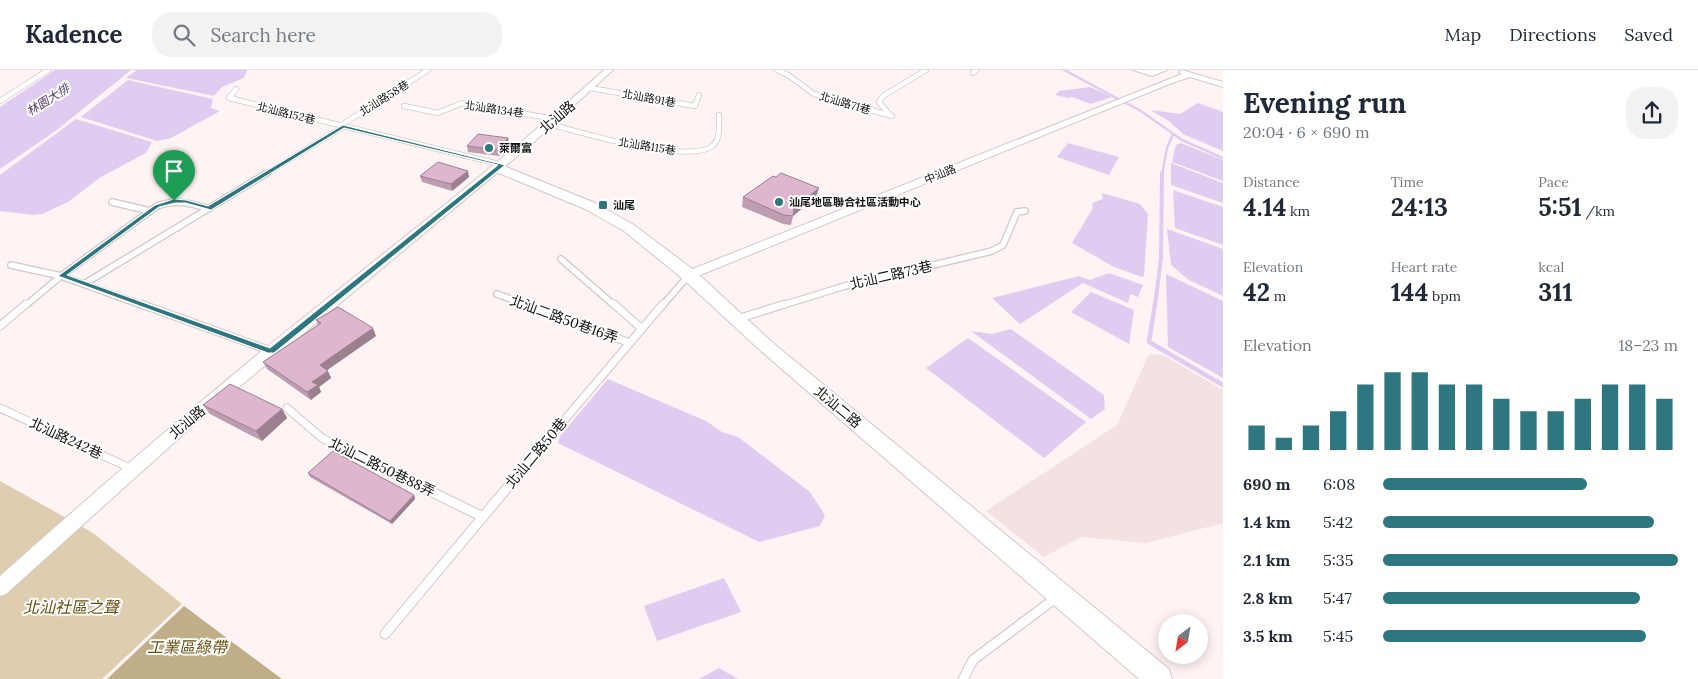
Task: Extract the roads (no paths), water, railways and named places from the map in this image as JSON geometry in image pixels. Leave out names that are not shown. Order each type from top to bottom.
[{"type":"street","name":"北汕路","points":[[0,588],[132,469],[271,351],[501,166],[609,70]]},
{"type":"street","points":[[1137,70],[1169,81]]},
{"type":"street","points":[[1152,74],[1163,70]]},
{"type":"street","points":[[1179,70],[1223,85]]},
{"type":"street","name":"中汕路","points":[[689,275],[1169,81],[1191,74]]},
{"type":"street","name":"北汕二路","points":[[501,166],[610,216],[629,228],[689,275],[767,347],[1158,679]]},
{"type":"lane","points":[[0,101],[48,70]]},
{"type":"lane","name":"北汕路58巷","points":[[84,284],[209,209],[428,70]]},
{"type":"lane","name":"北汕路71巷","points":[[777,70],[798,80],[807,91],[814,94],[892,116],[880,106],[879,102],[884,96],[926,70]]},
{"type":"lane","name":"北汕路91巷","points":[[590,88],[695,106],[699,95]]},
{"type":"lane","name":"北汕路152巷","points":[[236,89],[229,98],[501,166]]},
{"type":"lane","name":"北汕路134巷","points":[[404,106],[438,113],[462,103],[552,121]]},
{"type":"lane","name":"北汕路115巷","points":[[552,121],[582,134],[630,144],[682,151],[702,151],[711,147],[720,135],[719,115]]},
{"type":"lane","points":[[0,326],[61,276],[157,206],[174,201],[186,201],[209,209]]},
{"type":"lane","points":[[112,202],[150,211]]},
{"type":"lane","name":"北汕二路73巷","points":[[737,319],[845,286],[992,251],[1003,245],[1017,212],[1025,211]]},
{"type":"lane","points":[[561,259],[642,329]]},
{"type":"lane","points":[[11,265],[61,276],[271,351]]},
{"type":"lane","name":"北汕二路50巷","points":[[385,634],[689,275]]},
{"type":"lane","name":"北汕二路50巷16弄","points":[[497,294],[630,343]]},
{"type":"lane","name":"北汕路242巷","points":[[0,408],[132,469]]},
{"type":"lane","name":"北汕二路50巷88弄","points":[[288,408],[300,421],[322,438],[483,517]]},
{"type":"lane","points":[[963,679],[972,660],[1059,595]]},
{"type":"water","name":"林園大排","points":[[55,70],[131,70],[57,130],[0,169],[0,107]]},
{"type":"water","points":[[137,70],[247,70],[244,78],[222,87],[214,96],[126,78]]},
{"type":"water","points":[[128,80],[213,99],[211,108],[220,111],[171,138],[157,141],[81,117]]},
{"type":"water","points":[[1090,87],[1112,97],[1091,104],[1072,97],[1055,95],[1059,91]]},
{"type":"water","points":[[1198,103],[1223,112],[1223,151],[1183,134],[1169,121],[1150,110],[1180,114]]},
{"type":"water","points":[[76,119],[152,142],[146,153],[101,177],[68,202],[42,214],[33,215],[0,211],[0,175]]},
{"type":"water","points":[[1068,143],[1119,157],[1109,175],[1057,157]]},
{"type":"water","points":[[1181,143],[1223,160],[1223,181],[1172,162],[1176,145]]},
{"type":"water","points":[[1171,163],[1223,183],[1223,203],[1171,185]]},
{"type":"water","points":[[1173,190],[1223,207],[1223,245],[1175,228]]},
{"type":"water","points":[[1102,193],[1140,204],[1148,214],[1144,276],[1142,277],[1114,267],[1072,243],[1093,208],[1092,203],[1103,199]]},
{"type":"water","points":[[1167,229],[1223,249],[1223,296],[1189,280],[1171,265]]},
{"type":"water","points":[[1109,273],[1143,285],[1138,297],[1130,294],[1128,303],[1083,283],[1020,324],[992,298],[1079,276],[1090,280]]},
{"type":"water","points":[[1166,274],[1223,301],[1223,378],[1168,347]]},
{"type":"water","points":[[1091,292],[1134,310],[1129,344],[1071,312]]},
{"type":"water","points":[[1011,329],[1104,395],[1105,409],[1091,419],[971,331],[992,334]]},
{"type":"water","points":[[968,338],[1086,422],[1044,458],[926,368]]},
{"type":"water","points":[[608,379],[706,421],[722,432],[738,437],[810,492],[825,515],[820,526],[759,542],[558,443],[560,436]]},
{"type":"water","points":[[724,578],[741,612],[657,641],[644,606]]},
{"type":"water","points":[[719,668],[738,679],[699,679]]},
{"type":"waterway","points":[[1064,70],[1141,111],[1182,140],[1223,158]]},
{"type":"waterway","points":[[1162,175],[1167,148],[1173,134]]},
{"type":"waterway","points":[[1155,306],[1161,258],[1162,173]]},
{"type":"waterway","points":[[1155,304],[1149,342],[1223,385]]},
{"type":"place","name":"萊爾富","points":[[489,148]]},
{"type":"place","name":"汕尾地區聯合社區活動中心","points":[[779,202]]},
{"type":"place","name":"汕尾","points":[[603,205]]},
{"type":"park label","name":"北汕社區之聲","points":[[71,607]]},
{"type":"park label","name":"工業區綠帶","points":[[187,647]]}]
